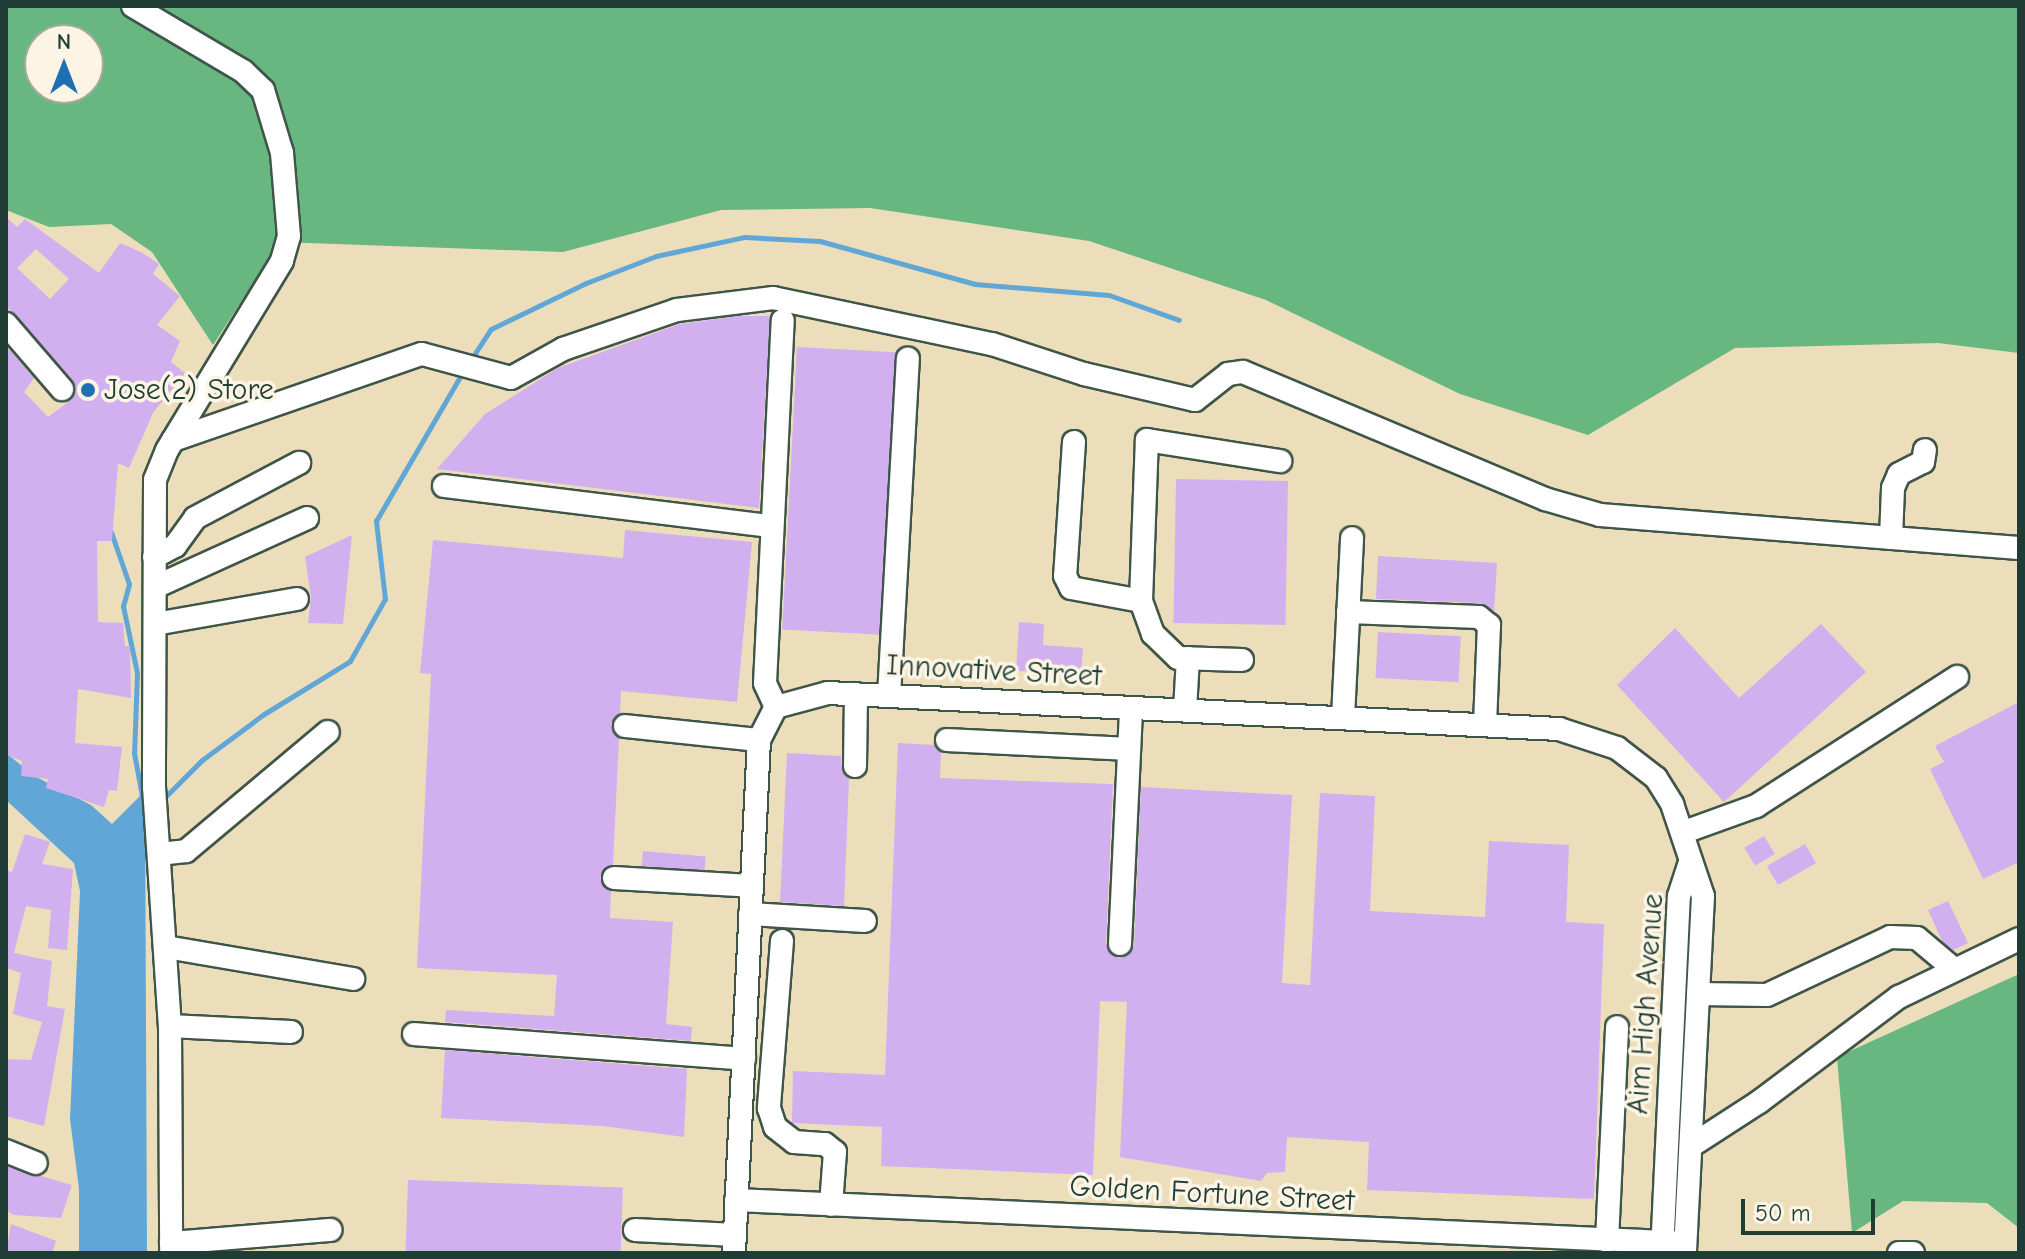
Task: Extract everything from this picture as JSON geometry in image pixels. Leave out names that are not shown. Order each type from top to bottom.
[{"type":"street","points":[[133,6],[243,71],[263,90],[282,153],[289,236],[282,261],[173,440],[155,480],[154,787],[170,1026],[171,1248],[330,1230]]},
{"type":"street","points":[[173,440],[422,354],[457,361],[502,378],[521,375],[563,349],[677,310],[773,298],[992,344],[1084,374],[1195,400],[1228,374],[1243,372],[1545,499],[1600,515],[2019,548]]},
{"type":"street","points":[[635,1230],[734,1244],[759,740],[776,707],[765,683],[770,526],[783,320]]},
{"type":"street","points":[[6,324],[62,389]]},
{"type":"street","points":[[889,696],[908,359]]},
{"type":"street","points":[[1242,660],[1178,658],[1161,645],[1141,601],[1147,440],[1280,461]]},
{"type":"street","points":[[1074,442],[1065,576],[1071,588],[1141,601]]},
{"type":"street","points":[[1891,538],[1893,488],[1899,474],[1923,462],[1925,450]]},
{"type":"street","points":[[154,557],[175,546],[195,518],[299,463]]},
{"type":"street","points":[[444,486],[770,526]]},
{"type":"street","points":[[155,587],[307,518]]},
{"type":"street","points":[[1343,717],[1352,538]]},
{"type":"street","points":[[155,624],[297,599]]},
{"type":"street","points":[[1348,612],[1479,617],[1489,625],[1485,725]]},
{"type":"street","points":[[1185,710],[1188,658]]},
{"type":"street","points":[[1684,832],[1756,806],[1957,677]]},
{"type":"street","name":"Innovative Street","points":[[776,707],[828,693],[1559,729],[1617,748],[1656,778],[1684,832],[1690,863]]},
{"type":"street","points":[[855,766],[856,694]]},
{"type":"street","points":[[1120,944],[1131,708]]},
{"type":"street","points":[[625,726],[759,740]]},
{"type":"street","points":[[159,854],[186,851],[328,732]]},
{"type":"street","points":[[947,740],[1129,749]]},
{"type":"street","name":"Aim High Avenue","points":[[1685,1248],[1703,896],[1690,863]]},
{"type":"street","name":"Aim High Avenue","points":[[1662,1248],[1679,896],[1690,863]]},
{"type":"street","points":[[614,878],[751,886]]},
{"type":"street","points":[[750,914],[865,921]]},
{"type":"street","points":[[1698,994],[1767,995],[1890,937],[1917,938],[1954,969]]},
{"type":"street","points":[[1691,1146],[1759,1102],[1860,1022],[1954,969],[2019,939]]},
{"type":"street","points":[[782,941],[769,1108],[775,1127],[794,1142],[825,1144],[835,1152],[831,1205]]},
{"type":"street","points":[[166,947],[353,979]]},
{"type":"street","points":[[747,964],[780,965]]},
{"type":"street","points":[[170,1026],[291,1032]]},
{"type":"street","points":[[1607,1241],[1617,1027]]},
{"type":"street","points":[[414,1034],[744,1059]]},
{"type":"street","points":[[6,1151],[36,1163]]},
{"type":"street","name":"Golden Fortune Street","points":[[736,1200],[1607,1241],[1685,1248]]},
{"type":"street","points":[[1899,1253],[1913,1253]]},
{"type":"green space","points":[[6,6],[2019,6],[2019,353],[1938,343],[1735,348],[1588,435],[1460,394],[1266,300],[1089,241],[870,208],[721,210],[563,252],[280,242],[213,345],[152,252],[111,224],[49,227],[6,210]]},
{"type":"green space","points":[[2019,974],[2019,1228],[1987,1203],[1903,1201],[1852,1233],[1837,1057]]},
{"type":"water","points":[[6,753],[36,777],[91,805],[112,824],[145,791],[147,1253],[79,1253],[79,1189],[70,1119],[80,891],[74,863],[6,800]]},
{"type":"building","points":[[6,217],[17,227],[25,219],[99,273],[120,243],[141,252],[159,264],[153,274],[180,296],[157,325],[180,341],[171,362],[185,373],[153,413],[129,468],[118,463],[112,541],[97,541],[98,622],[123,623],[125,646],[130,646],[131,698],[78,689],[75,743],[122,747],[117,791],[109,790],[104,807],[46,788],[48,779],[21,776],[22,761],[6,755],[6,352],[9,349],[34,378],[24,392],[48,417],[72,399],[76,387],[6,305]],"holes":[[[36,249],[69,279],[50,299],[17,268]]]},
{"type":"building","points":[[738,316],[770,316],[759,508],[437,469],[485,414],[558,368],[680,324]]},
{"type":"building","points":[[797,347],[896,352],[881,635],[782,630]]},
{"type":"building","points":[[1176,479],[1288,481],[1285,625],[1173,623]]},
{"type":"building","points":[[625,530],[752,542],[737,702],[621,691],[620,713],[611,724],[619,738],[613,864],[600,878],[611,891],[610,918],[673,922],[666,1024],[692,1027],[691,1041],[445,1022],[446,1010],[554,1016],[557,975],[417,968],[431,674],[420,673],[433,540],[623,558]]},
{"type":"building","points":[[352,535],[343,624],[308,623],[311,597],[305,557]]},
{"type":"building","points":[[1378,556],[1497,563],[1494,611],[1480,603],[1376,599]]},
{"type":"building","points":[[1019,622],[1044,624],[1043,645],[1083,648],[1081,673],[1016,671]]},
{"type":"building","points":[[1821,624],[1866,672],[1724,802],[1617,685],[1675,628],[1739,698]]},
{"type":"building","points":[[1378,632],[1461,636],[1458,682],[1376,678]]},
{"type":"building","points":[[2019,702],[2019,862],[1983,879],[1930,769],[1944,762],[1935,746]]},
{"type":"building","points":[[898,743],[934,745],[941,752],[940,778],[1113,784],[1106,943],[1119,958],[1127,956],[1134,945],[1141,787],[1292,795],[1282,983],[1310,985],[1320,793],[1375,796],[1370,911],[1485,917],[1489,841],[1569,845],[1566,922],[1604,924],[1594,1199],[1367,1190],[1369,1142],[1287,1137],[1285,1172],[1267,1173],[1261,1181],[1120,1157],[1127,1002],[1100,1001],[1093,1175],[881,1166],[882,1127],[792,1123],[793,1071],[885,1075]]},
{"type":"building","points":[[787,753],[841,756],[842,772],[849,779],[844,906],[780,902]]},
{"type":"building","points":[[25,834],[50,842],[42,864],[73,869],[67,950],[48,948],[51,910],[26,906],[14,953],[52,961],[47,1006],[65,1009],[44,1126],[6,1116],[6,1059],[31,1060],[42,1022],[13,1014],[21,973],[6,968],[6,870],[12,872]]},
{"type":"building","points":[[1764,836],[1775,854],[1755,866],[1744,848]]},
{"type":"building","points":[[1805,844],[1816,863],[1778,885],[1767,866]]},
{"type":"building","points":[[643,851],[706,856],[704,871],[642,866]]},
{"type":"building","points":[[1948,901],[1968,943],[1953,950],[1942,941],[1928,910]]},
{"type":"building","points":[[445,1050],[687,1069],[684,1137],[603,1126],[441,1118]]},
{"type":"building","points":[[6,1166],[72,1185],[61,1218],[13,1215],[6,1210]]},
{"type":"building","points":[[408,1180],[623,1188],[621,1253],[405,1253]]},
{"type":"building","points":[[11,1224],[56,1241],[52,1253],[6,1253]]},
{"type":"waterway","points":[[470,361],[491,329],[586,283],[656,256],[745,237],[820,241],[975,284],[1109,295],[1179,320]]},
{"type":"waterway","points":[[163,799],[202,760],[264,714],[350,661],[385,599],[376,521],[462,373]]},
{"type":"waterway","points":[[111,532],[129,584],[123,606],[137,673],[134,753],[142,796]]},
{"type":"place","name":"Jose(2) Store","points":[[88,390]]}]
